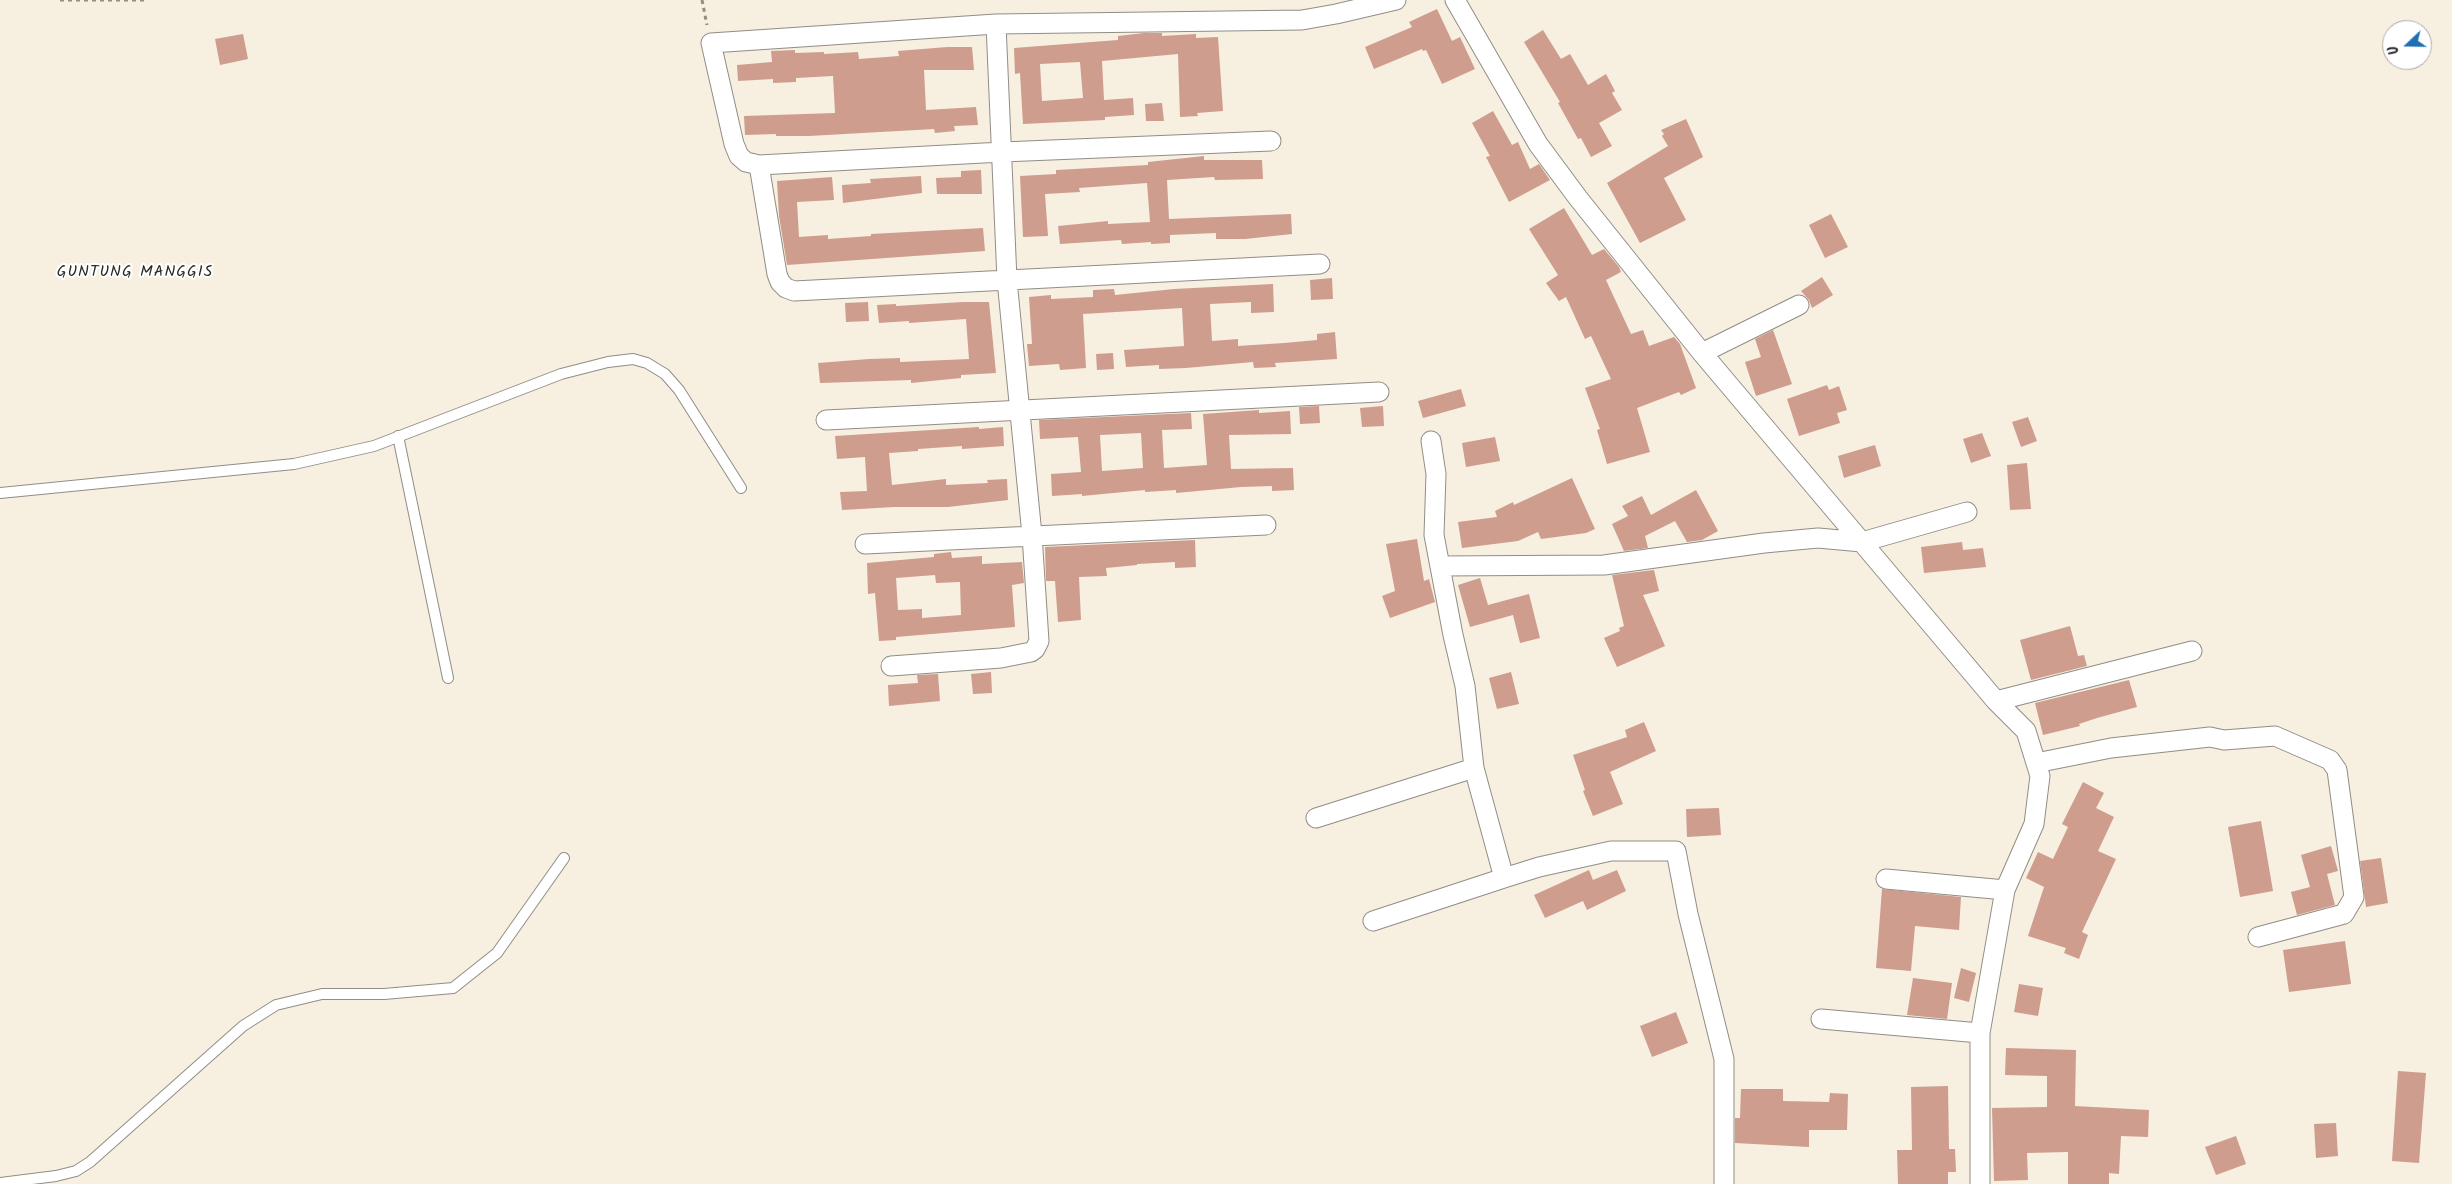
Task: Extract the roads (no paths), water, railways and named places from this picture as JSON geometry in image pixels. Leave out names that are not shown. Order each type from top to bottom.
[{"type":"street","points":[[1272,141],[1002,152],[760,165],[746,162],[739,156],[734,144],[711,43],[996,24],[1302,20],[1396,0]]},
{"type":"street","points":[[1455,0],[1538,144],[1578,198],[1702,353],[1996,701],[2026,731],[2040,776],[2034,824],[2005,890],[1980,1033],[1980,1184]]},
{"type":"street","points":[[891,666],[1001,658],[1035,649],[1039,641],[1032,535],[1007,280],[996,24]]},
{"type":"street","points":[[760,165],[777,274],[780,282],[786,288],[794,291],[1320,264]]},
{"type":"street","points":[[1702,353],[1799,305]]},
{"type":"street","points":[[826,420],[1379,392]]},
{"type":"street","points":[[1431,441],[1436,474],[1434,535],[1465,686],[1474,768],[1504,878]]},
{"type":"street","points":[[1440,566],[1604,565],[1773,542],[1818,538],[1862,542],[1967,512]]},
{"type":"street","points":[[865,544],[1266,525]]},
{"type":"street","points":[[1996,701],[2192,650]]},
{"type":"street","points":[[2036,763],[2111,748],[2210,737],[2224,740],[2275,736],[2330,760],[2337,770],[2354,897],[2344,914],[2258,937]]},
{"type":"street","points":[[1316,818],[1474,768]]},
{"type":"street","points":[[1373,921],[1538,867],[1611,851],[1676,851],[1688,914],[1724,1059],[1724,1184]]},
{"type":"street","points":[[1886,879],[2005,890]]},
{"type":"street","points":[[1821,1019],[1980,1033]]},
{"type":"lane","points":[[0,493],[294,464],[374,446],[561,374],[608,362],[633,359],[647,363],[665,374],[679,390],[742,488]]},
{"type":"lane","points":[[398,436],[425,559],[448,678]]},
{"type":"lane","points":[[0,1183],[56,1176],[76,1171],[90,1162],[243,1026],[276,1005],[322,994],[384,994],[453,988],[497,953],[564,858]]},
{"type":"district","name":"GUNTUNG MANGGIS","points":[[135,273]]}]
